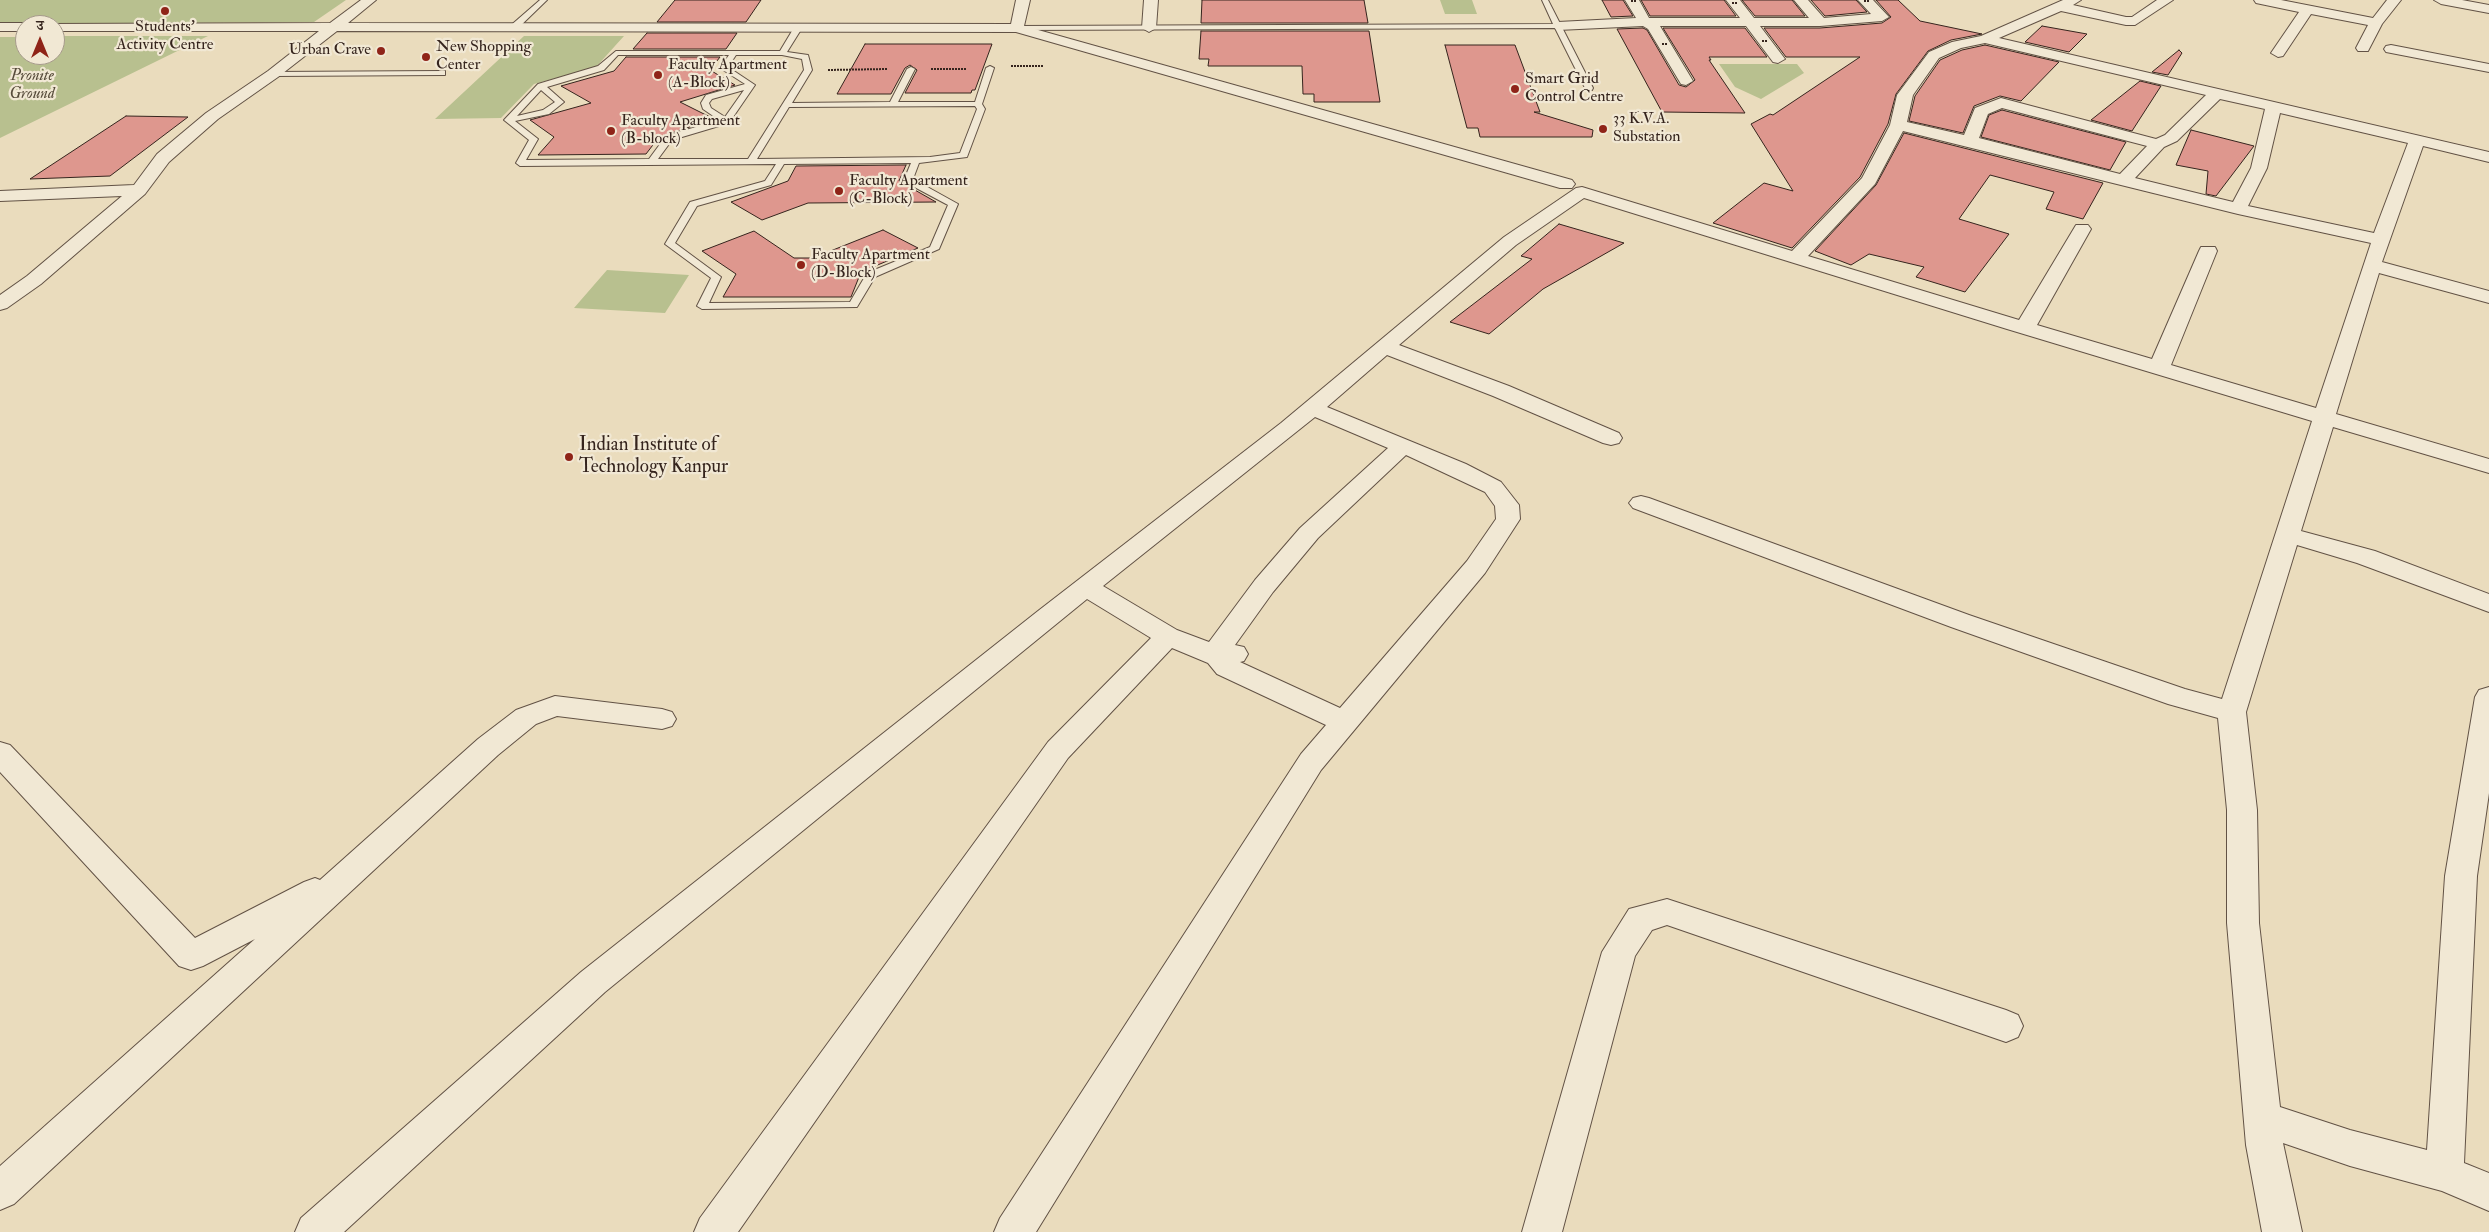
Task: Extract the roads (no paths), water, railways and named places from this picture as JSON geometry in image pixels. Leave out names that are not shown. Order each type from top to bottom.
[{"type":"street","points":[[0,304],[34,280],[139,190],[162,158],[212,116],[274,74],[333,26],[369,0]]},
{"type":"street","points":[[1017,28],[1023,0]]},
{"type":"street","points":[[1149,28],[1151,0]]},
{"type":"street","points":[[1801,0],[1820,22]]},
{"type":"street","points":[[1796,258],[1869,180],[1898,125],[1905,96],[1934,55],[1957,46],[1985,39],[2066,3],[2126,21],[2135,21],[2166,0]]},
{"type":"street","points":[[2261,0],[2376,23]]},
{"type":"street","points":[[2363,48],[2376,23],[2394,0]]},
{"type":"street","points":[[2441,0],[2489,9]]},
{"type":"street","points":[[1633,1],[1646,22],[1653,26],[1686,81]]},
{"type":"street","points":[[1558,26],[1646,22],[1820,22],[1882,17],[1866,1]]},
{"type":"street","points":[[1734,2],[1778,59]]},
{"type":"street","points":[[2278,53],[2307,9]]},
{"type":"street","points":[[65,27],[333,26],[512,29],[1017,28],[1566,184]]},
{"type":"street","points":[[0,27],[15,27]]},
{"type":"street","points":[[1985,39],[2217,93],[2273,108],[2489,156]]},
{"type":"street","points":[[2391,49],[2487,63]]},
{"type":"street","points":[[2124,180],[2158,144],[2171,138],[2217,93]]},
{"type":"street","points":[[1970,141],[1982,111],[2001,103],[2158,144]]},
{"type":"street","points":[[2238,209],[2259,168],[2273,108]]},
{"type":"street","points":[[1898,125],[1970,141],[2238,209],[2381,240]]},
{"type":"street","points":[[2282,1232],[2262,1118],[2243,923],[2242,810],[2232,712],[2372,265],[2417,140]]},
{"type":"street","points":[[0,196],[139,190]]},
{"type":"street","points":[[315,1232],[593,982],[1085,586],[1312,408],[1510,241],[1582,192],[2025,328],[2489,466]]},
{"type":"street","points":[[2025,328],[2082,230]]},
{"type":"street","points":[[2159,368],[2208,251]]},
{"type":"street","points":[[2372,265],[2489,296]]},
{"type":"street","points":[[1384,347],[1501,391],[1611,438]]},
{"type":"street","points":[[1014,1232],[1311,762],[1476,567],[1508,519],[1507,505],[1493,487],[1458,469],[1312,408]]},
{"type":"street","points":[[1344,722],[1227,667],[1222,643],[1258,593],[1309,533],[1404,446]]},
{"type":"street","points":[[1641,504],[1960,621],[2178,697],[2232,712]]},
{"type":"street","points":[[2289,535],[2366,557],[2489,603]]},
{"type":"street","points":[[1085,586],[1168,636],[1226,655]]},
{"type":"street","points":[[714,1232],[1058,750],[1168,636]]},
{"type":"street","points":[[0,1191],[488,747],[526,716],[555,706],[662,719]]},
{"type":"street","points":[[2446,1173],[2461,876],[2488,711]]},
{"type":"street","points":[[0,753],[191,956],[347,875]]},
{"type":"street","points":[[1542,1232],[1619,952],[1642,919],[1667,912],[2006,1026]]},
{"type":"street","points":[[2262,1118],[2350,1148],[2446,1173],[2489,1192]]},
{"type":"lane","points":[[512,29],[544,0]]},
{"type":"lane","points":[[1545,0],[1589,88]]},
{"type":"lane","points":[[1017,28],[1558,26]]},
{"type":"lane","points":[[782,52],[798,28]]},
{"type":"lane","points":[[508,120],[541,86],[601,68],[616,53],[782,52],[805,56],[808,70],[750,161]]},
{"type":"lane","points":[[734,53],[724,68],[751,85]]},
{"type":"lane","points":[[508,120],[534,139],[520,163],[916,160],[964,155],[981,109],[978,104],[990,68]]},
{"type":"lane","points":[[892,105],[911,69]]},
{"type":"lane","points":[[274,74],[442,73]]},
{"type":"lane","points":[[652,162],[669,138],[726,121],[751,85]]},
{"type":"lane","points":[[726,121],[708,109],[705,103],[710,98],[751,85]]},
{"type":"lane","points":[[508,120],[546,112],[560,102],[541,86]]},
{"type":"lane","points":[[786,105],[978,104]]},
{"type":"lane","points":[[781,162],[768,184],[693,204],[670,244],[716,277],[702,306],[853,305],[870,275],[934,249],[953,204],[908,180],[916,160]]},
{"type":"place","name":"Students' Activity Centre","points":[[165,11]]},
{"type":"place","name":"Urban Crave","points":[[381,51]]},
{"type":"place","name":"New Shopping Center","points":[[426,57]]},
{"type":"place","name":"Faculty Apartment (A-Block)","points":[[658,75]]},
{"type":"place","name":"Smart Grid Control Centre","points":[[1515,89]]},
{"type":"place","name":"33 K.V.A. Substation","points":[[1603,129]]},
{"type":"place","name":"Faculty Apartment (B-block)","points":[[611,131]]},
{"type":"place","name":"Faculty Apartment (C-Block)","points":[[839,191]]},
{"type":"place","name":"Faculty Apartment (D-Block)","points":[[801,265]]},
{"type":"place","name":"Indian Institute of Technology Kanpur","points":[[569,457]]},
{"type":"park label","name":"Pronite Ground","points":[[32,86]]}]
